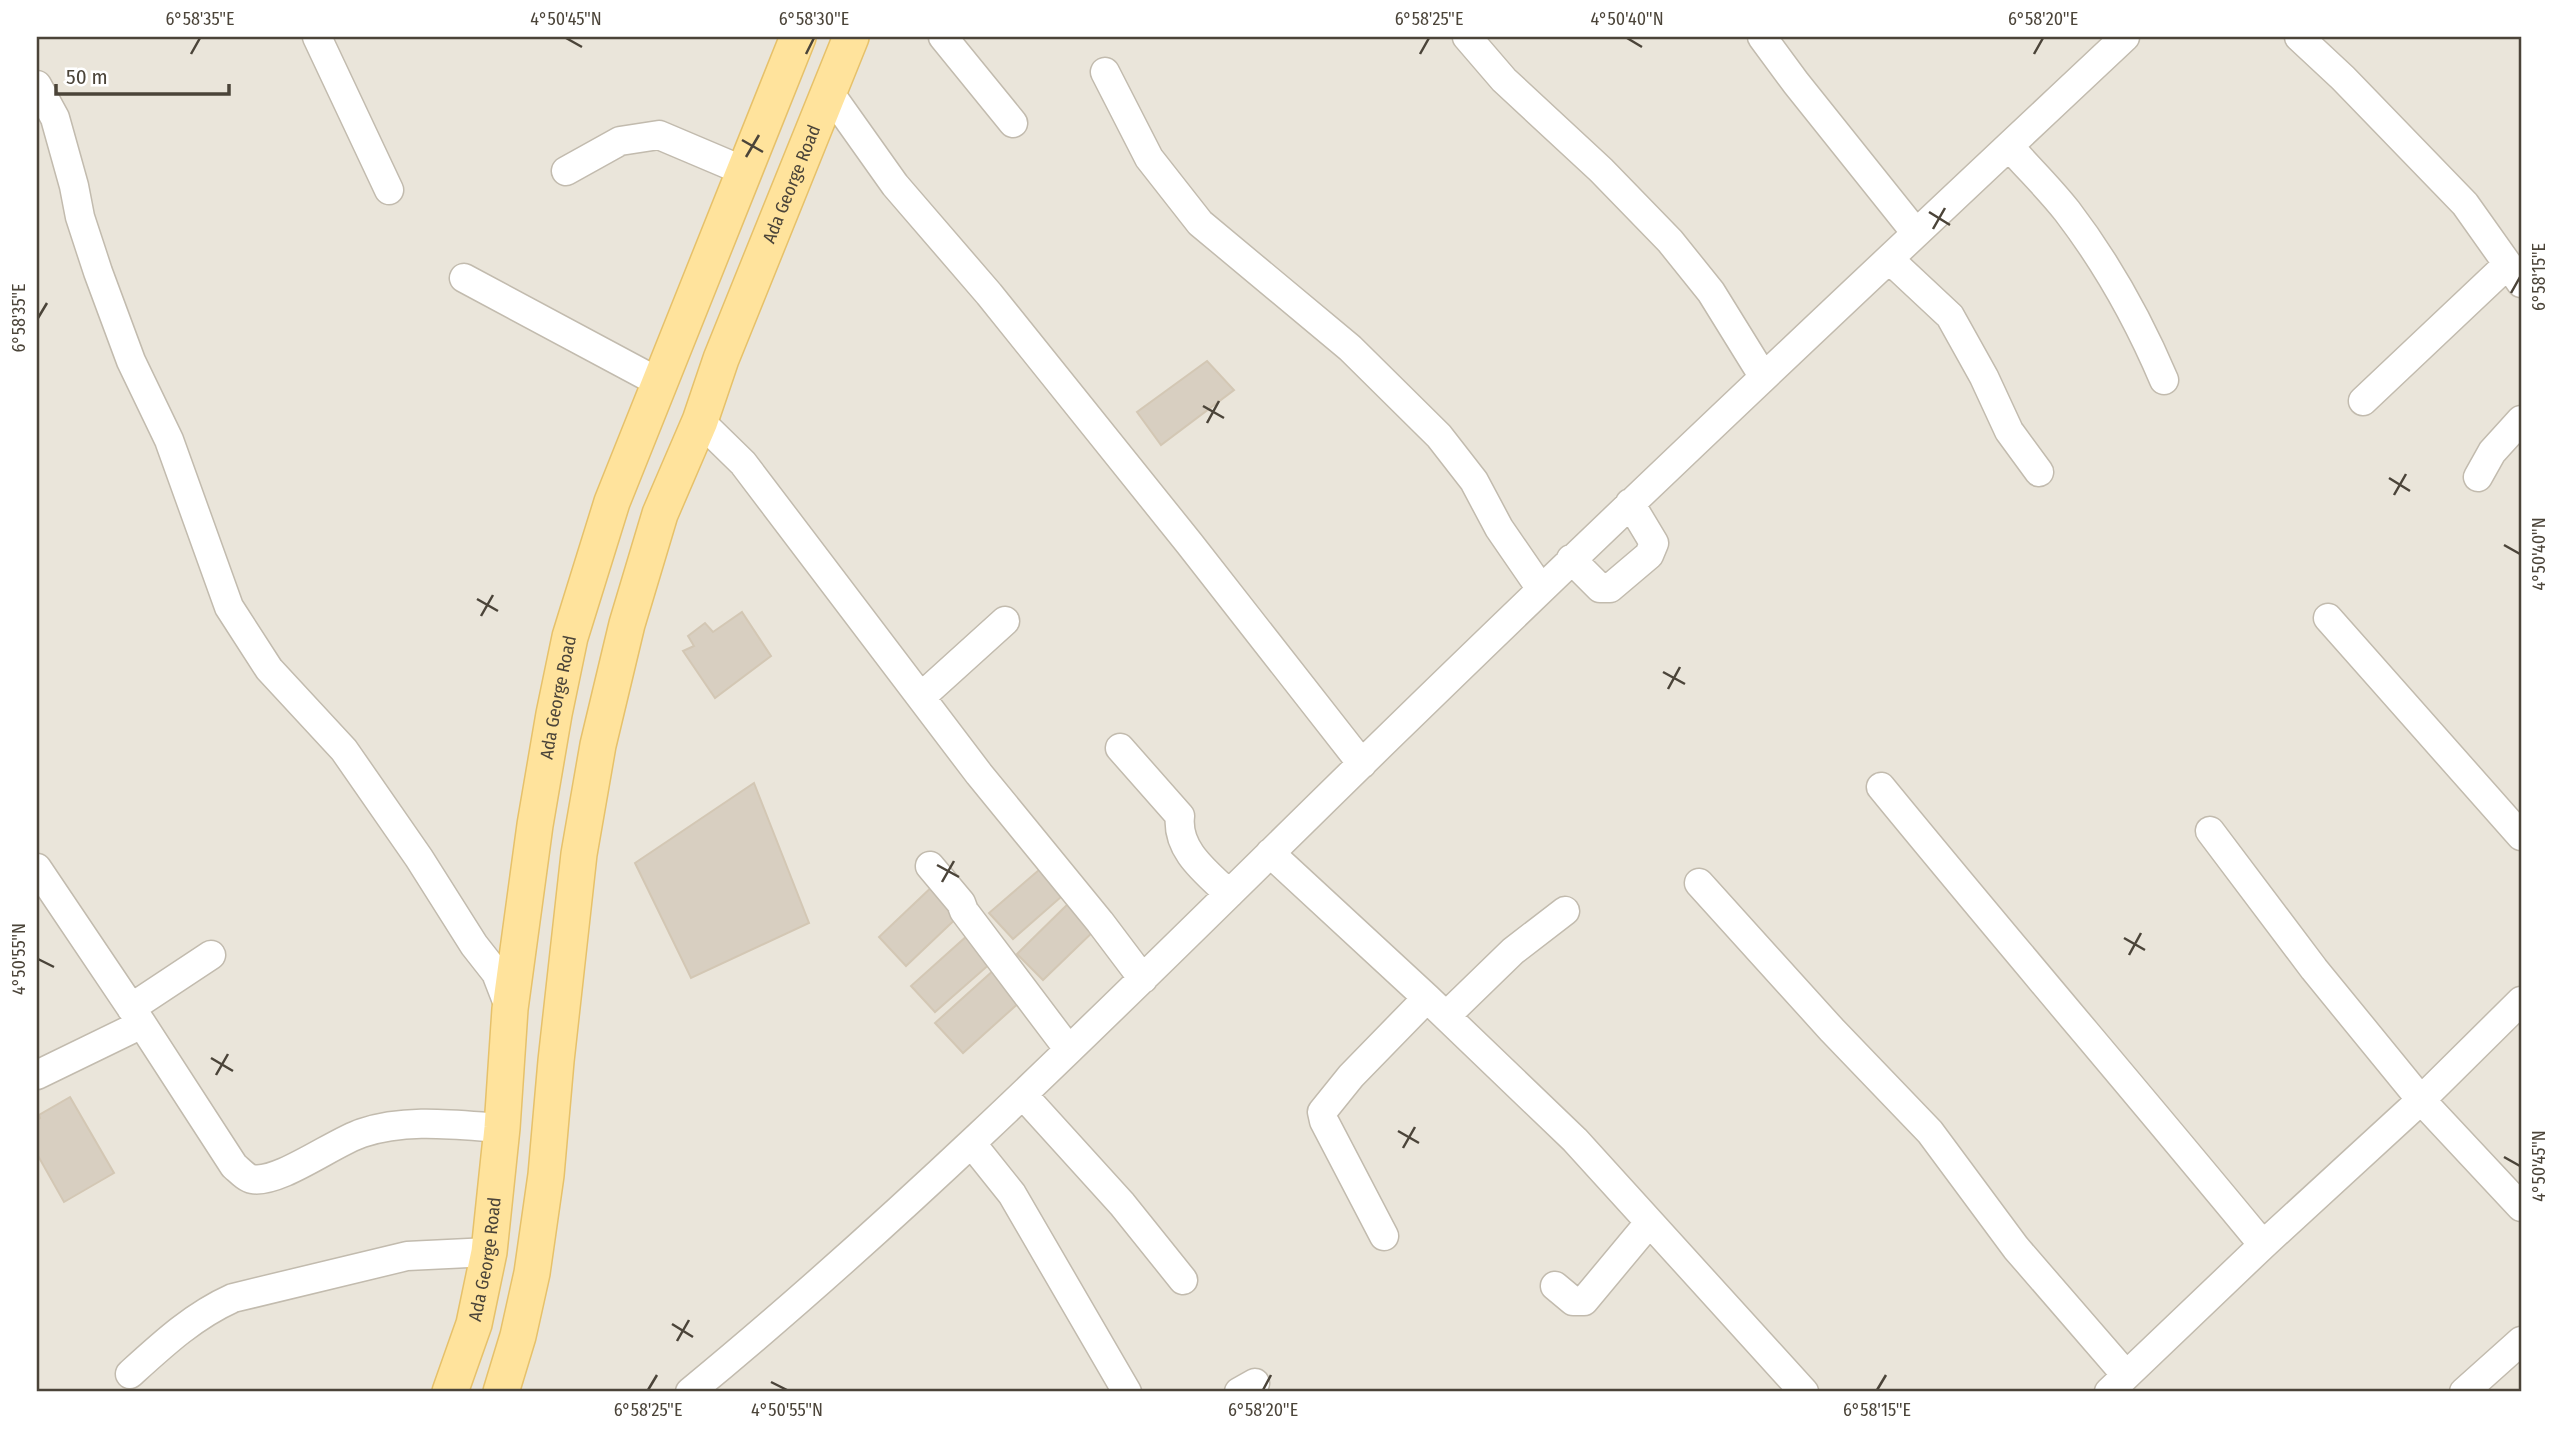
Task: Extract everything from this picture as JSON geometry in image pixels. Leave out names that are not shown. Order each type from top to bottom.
[{"type":"main road","name":"Ada George Road","points":[[450,1392],[474,1324],[489,1252],[502,1128],[510,1009],[537,812],[570,637],[611,502],[799,37]]},
{"type":"main road","name":"Ada George Road","points":[[501,1392],[518,1336],[532,1273],[546,1175],[579,854],[598,745],[627,625],[660,514],[700,421],[721,359],[850,37]]},
{"type":"street","points":[[317,37],[388,190]]},
{"type":"street","points":[[943,37],[1013,123]]},
{"type":"street","points":[[1467,37],[1504,80],[1601,170],[1670,241],[1711,292],[1763,376]]},
{"type":"street","points":[[1762,37],[1916,233]]},
{"type":"street","points":[[690,1392],[972,1144],[1571,559],[2125,37]]},
{"type":"street","points":[[2299,37],[2343,78],[2465,204],[2514,274],[2363,401]]},
{"type":"street","points":[[1105,72],[1149,158],[1200,223],[1350,348],[1438,436],[1474,481],[1499,528],[1541,589]]},
{"type":"street","points":[[37,85],[55,118],[97,272],[131,361],[169,440],[229,607],[269,669],[344,750],[412,847],[474,945],[496,973],[510,1009]]},
{"type":"street","points":[[829,92],[895,185],[989,294],[1362,764]]},
{"type":"street","points":[[566,171],[620,141],[659,135],[744,172]]},
{"type":"street","points":[[2009,146],[2066,210],[2093,248],[2150,347],[2164,380]]},
{"type":"street","points":[[1889,259],[1950,316],[1984,377],[2009,431],[2039,472]]},
{"type":"street","points":[[464,278],[660,383]]},
{"type":"street","points":[[2478,477],[2492,452],[2521,420]]},
{"type":"street","points":[[700,421],[743,463],[979,775],[1100,922],[1143,979]]},
{"type":"street","points":[[1571,559],[1600,588],[1610,588],[1649,555],[1654,543],[1630,503]]},
{"type":"street","points":[[2328,618],[2521,836]]},
{"type":"street","points":[[921,698],[1005,621]]},
{"type":"street","points":[[1120,748],[1180,816],[1178,830],[1195,862],[1229,894]]},
{"type":"street","points":[[1881,787],[1993,925],[2090,1036],[2263,1245]]},
{"type":"street","points":[[2210,831],[2314,969],[2421,1100],[2521,1207]]},
{"type":"street","points":[[1270,853],[1575,1139],[1804,1392]]},
{"type":"street","points":[[930,866],[961,903],[964,911],[1069,1050]]},
{"type":"street","points":[[37,868],[234,1166],[250,1179],[261,1179],[285,1172],[362,1133],[393,1126],[428,1123],[502,1128]]},
{"type":"street","points":[[1699,883],[1832,1030],[1930,1132],[2118,1384],[2263,1245],[2421,1100],[2521,1001]]},
{"type":"street","points":[[1384,1236],[1324,1121],[1322,1112],[1351,1076],[1436,1007],[1565,911]]},
{"type":"street","points":[[37,1075],[137,1016],[211,955]]},
{"type":"street","points":[[1023,1095],[1122,1204],[1183,1280]]},
{"type":"street","points":[[972,1144],[1012,1194],[1127,1392]]},
{"type":"street","points":[[1555,1286],[1573,1301],[1584,1301],[1649,1223]]},
{"type":"street","points":[[130,1374],[178,1331],[207,1310],[233,1298],[407,1256],[489,1252]]},
{"type":"street","points":[[2464,1392],[2521,1341]]},
{"type":"shaded area","points":[[37,37],[2521,37],[2521,1392],[37,1392]]},
{"type":"building","points":[[1207,361],[1234,390],[1161,445],[1137,412]]},
{"type":"building","points":[[742,612],[771,656],[715,698],[683,651],[694,646],[688,636],[705,623],[713,632]]},
{"type":"building","points":[[754,783],[809,923],[691,978],[635,863]]},
{"type":"building","points":[[1046,864],[1069,890],[1013,939],[989,913]]},
{"type":"building","points":[[937,882],[964,911],[906,966],[879,937]]},
{"type":"building","points":[[1073,899],[1099,926],[1043,980],[1017,954]]},
{"type":"building","points":[[968,935],[992,962],[935,1012],[911,986]]},
{"type":"building","points":[[995,969],[1022,1000],[963,1053],[935,1023]]},
{"type":"building","points":[[70,1097],[114,1173],[64,1202],[37,1154],[37,1120],[39,1115]]}]
